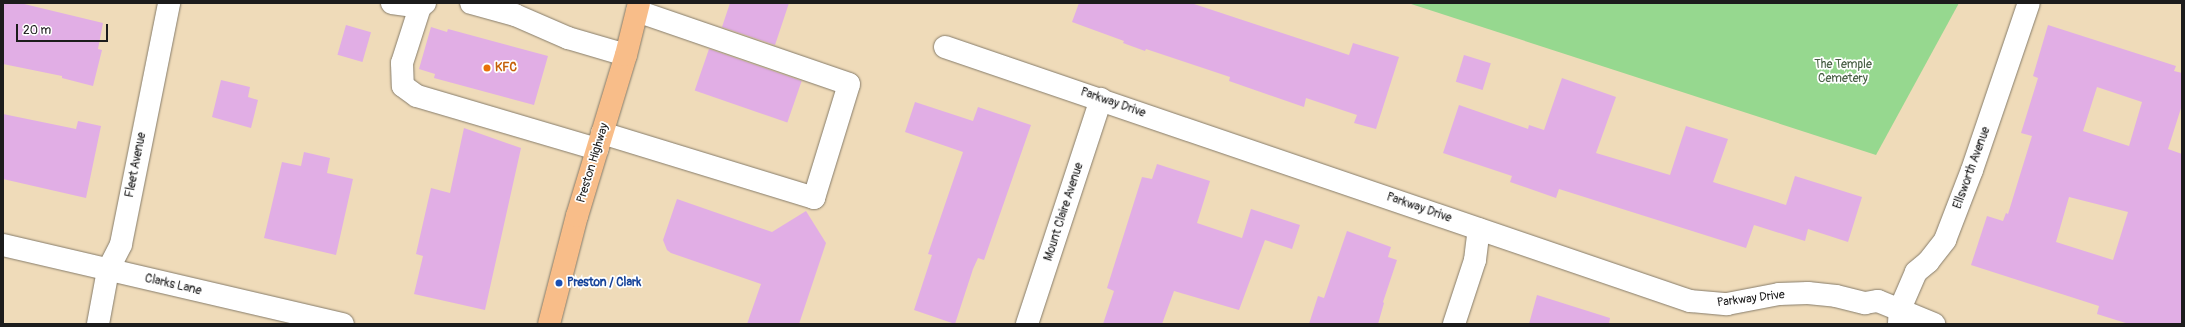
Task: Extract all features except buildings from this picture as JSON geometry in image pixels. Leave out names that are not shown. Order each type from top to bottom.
[{"type":"main road","name":"Preston Highway","points":[[549,324],[559,283],[626,55],[638,7]]},
{"type":"street","name":"Fleet Avenue","points":[[98,324],[108,270],[121,244],[169,3]]},
{"type":"street","points":[[471,3],[515,15],[568,38],[626,55]]},
{"type":"street","name":"Ellsworth Avenue","points":[[1899,317],[1916,272],[1928,262],[1945,240],[1972,170],[2029,3]]},
{"type":"street","points":[[407,4],[402,63],[403,86],[417,96],[600,141],[814,198],[849,84],[638,7]]},
{"type":"street","name":"Parkway Drive","points":[[946,47],[1690,301],[1728,304],[1779,294],[1808,293],[1836,296],[1865,303],[1878,301],[1899,317],[1934,324]]},
{"type":"street","name":"Mount Claire Avenue","points":[[1027,324],[1101,99]]},
{"type":"street","points":[[1454,324],[1476,260],[1479,229]]},
{"type":"street","name":"Clarks Lane","points":[[3,245],[108,270],[291,318],[342,324]]},
{"type":"green space","name":"The Temple Cemetery","points":[[1408,3],[1959,3],[1876,155]]},
{"type":"place","name":"KFC","points":[[487,68]]},
{"type":"place","name":"Preston / Clark","points":[[559,283]]}]
